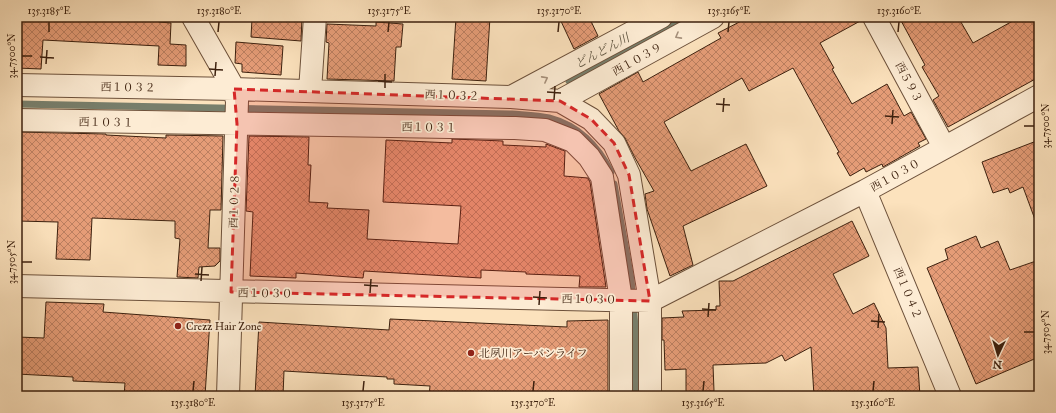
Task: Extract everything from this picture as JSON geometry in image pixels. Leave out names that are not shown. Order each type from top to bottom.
[{"type":"street","points":[[193,17],[236,108]]},
{"type":"street","points":[[310,92],[315,17]]},
{"type":"street","points":[[511,97],[661,17]]},
{"type":"street","name":"西１０３９","points":[[560,101],[713,17]]},
{"type":"street","name":"西５９３","points":[[874,17],[944,147]]},
{"type":"street","name":"西１０３２","points":[[17,85],[236,108],[310,92],[511,97],[560,101],[591,119],[614,143],[629,175],[650,301],[650,396]]},
{"type":"street","name":"西１０３０","points":[[17,286],[650,301],[865,191],[1039,96]]},
{"type":"street","name":"西１０３１","points":[[17,120],[236,108],[545,130],[572,141],[589,157],[602,177],[621,300],[621,396]]},
{"type":"street","name":"西１０２８","points":[[228,396],[236,108]]},
{"type":"street","name":"西１０４２","points":[[865,191],[950,396]]},
{"type":"highlighted area","points":[[234,89],[560,101],[591,119],[614,143],[629,175],[650,301],[231,292],[237,124]]},
{"type":"building","points":[[17,17],[160,17],[159,22],[171,23],[170,44],[186,45],[186,66],[158,65],[159,46],[43,40],[41,69],[17,68]]},
{"type":"building","points":[[271,17],[302,17],[301,41],[251,37],[252,19],[270,20]]},
{"type":"building","points":[[456,17],[490,17],[486,81],[452,79]]},
{"type":"building","points":[[559,17],[589,17],[598,36],[574,49]]},
{"type":"building","points":[[749,17],[862,17],[862,20],[820,43],[834,68],[832,69],[852,104],[887,84],[904,116],[911,112],[926,139],[918,143],[920,146],[883,167],[882,164],[866,172],[864,168],[850,176],[837,153],[839,152],[793,68],[749,91],[742,78],[664,122],[691,171],[746,144],[767,186],[683,226],[693,265],[670,276],[647,209],[645,194],[654,191],[599,94],[638,72],[643,82],[721,38],[718,33]]},
{"type":"building","points":[[899,17],[958,17],[973,43],[1020,17],[1033,17],[1039,27],[1039,77],[948,127],[933,100],[939,96],[922,67],[925,65]]},
{"type":"building","points":[[376,22],[403,24],[401,47],[396,47],[394,81],[327,79],[329,43],[326,42],[327,24],[376,26]]},
{"type":"building","points":[[236,42],[283,46],[281,75],[242,72],[242,64],[235,63]]},
{"type":"building","points":[[17,132],[106,134],[166,138],[166,135],[223,136],[221,210],[210,210],[208,248],[220,248],[220,261],[215,266],[199,267],[198,278],[177,277],[180,239],[175,238],[175,221],[92,218],[90,260],[56,259],[58,222],[17,221]]},
{"type":"building","points":[[249,136],[309,137],[308,165],[311,165],[309,202],[328,203],[327,208],[369,210],[367,239],[458,244],[461,206],[383,202],[386,140],[452,143],[452,139],[503,141],[503,145],[546,147],[546,144],[565,151],[564,176],[588,178],[590,182],[606,287],[579,287],[580,276],[526,274],[526,272],[481,270],[481,278],[364,271],[363,278],[296,273],[296,278],[250,276],[253,212],[246,211]]},
{"type":"building","points":[[1039,140],[1039,224],[1037,225],[1023,187],[1010,193],[1008,188],[993,193],[982,162]]},
{"type":"building","points":[[852,221],[869,256],[833,274],[853,314],[874,303],[886,328],[888,368],[918,367],[920,396],[814,396],[811,347],[785,361],[782,355],[766,363],[713,365],[714,391],[686,392],[686,369],[665,370],[664,340],[662,340],[662,318],[684,317],[682,311],[716,310],[716,306],[720,306],[719,281],[733,281]]},
{"type":"building","points":[[976,236],[981,248],[998,241],[1010,270],[1039,260],[1039,357],[976,384],[927,268],[948,259],[945,249]]},
{"type":"building","points":[[46,302],[104,304],[103,312],[210,320],[205,396],[124,396],[125,383],[73,381],[73,377],[17,374],[17,337],[44,338]]},
{"type":"building","points":[[390,319],[567,327],[567,321],[608,320],[608,396],[429,396],[430,386],[394,384],[394,379],[387,379],[387,377],[284,371],[283,396],[255,396],[259,322],[389,330]]},
{"type":"waterway","name":"どんどん川","points":[[569,81],[687,17]]},
{"type":"waterway","points":[[17,104],[512,114],[536,116],[549,118],[578,131],[600,153],[611,172]]},
{"type":"waterway","points":[[614,184],[631,279],[635,327],[635,396]]},
{"type":"place","name":"Crezz Hair Zone","points":[[178,326]]},
{"type":"place","name":"北夙川アーバンライフ","points":[[471,353]]}]
